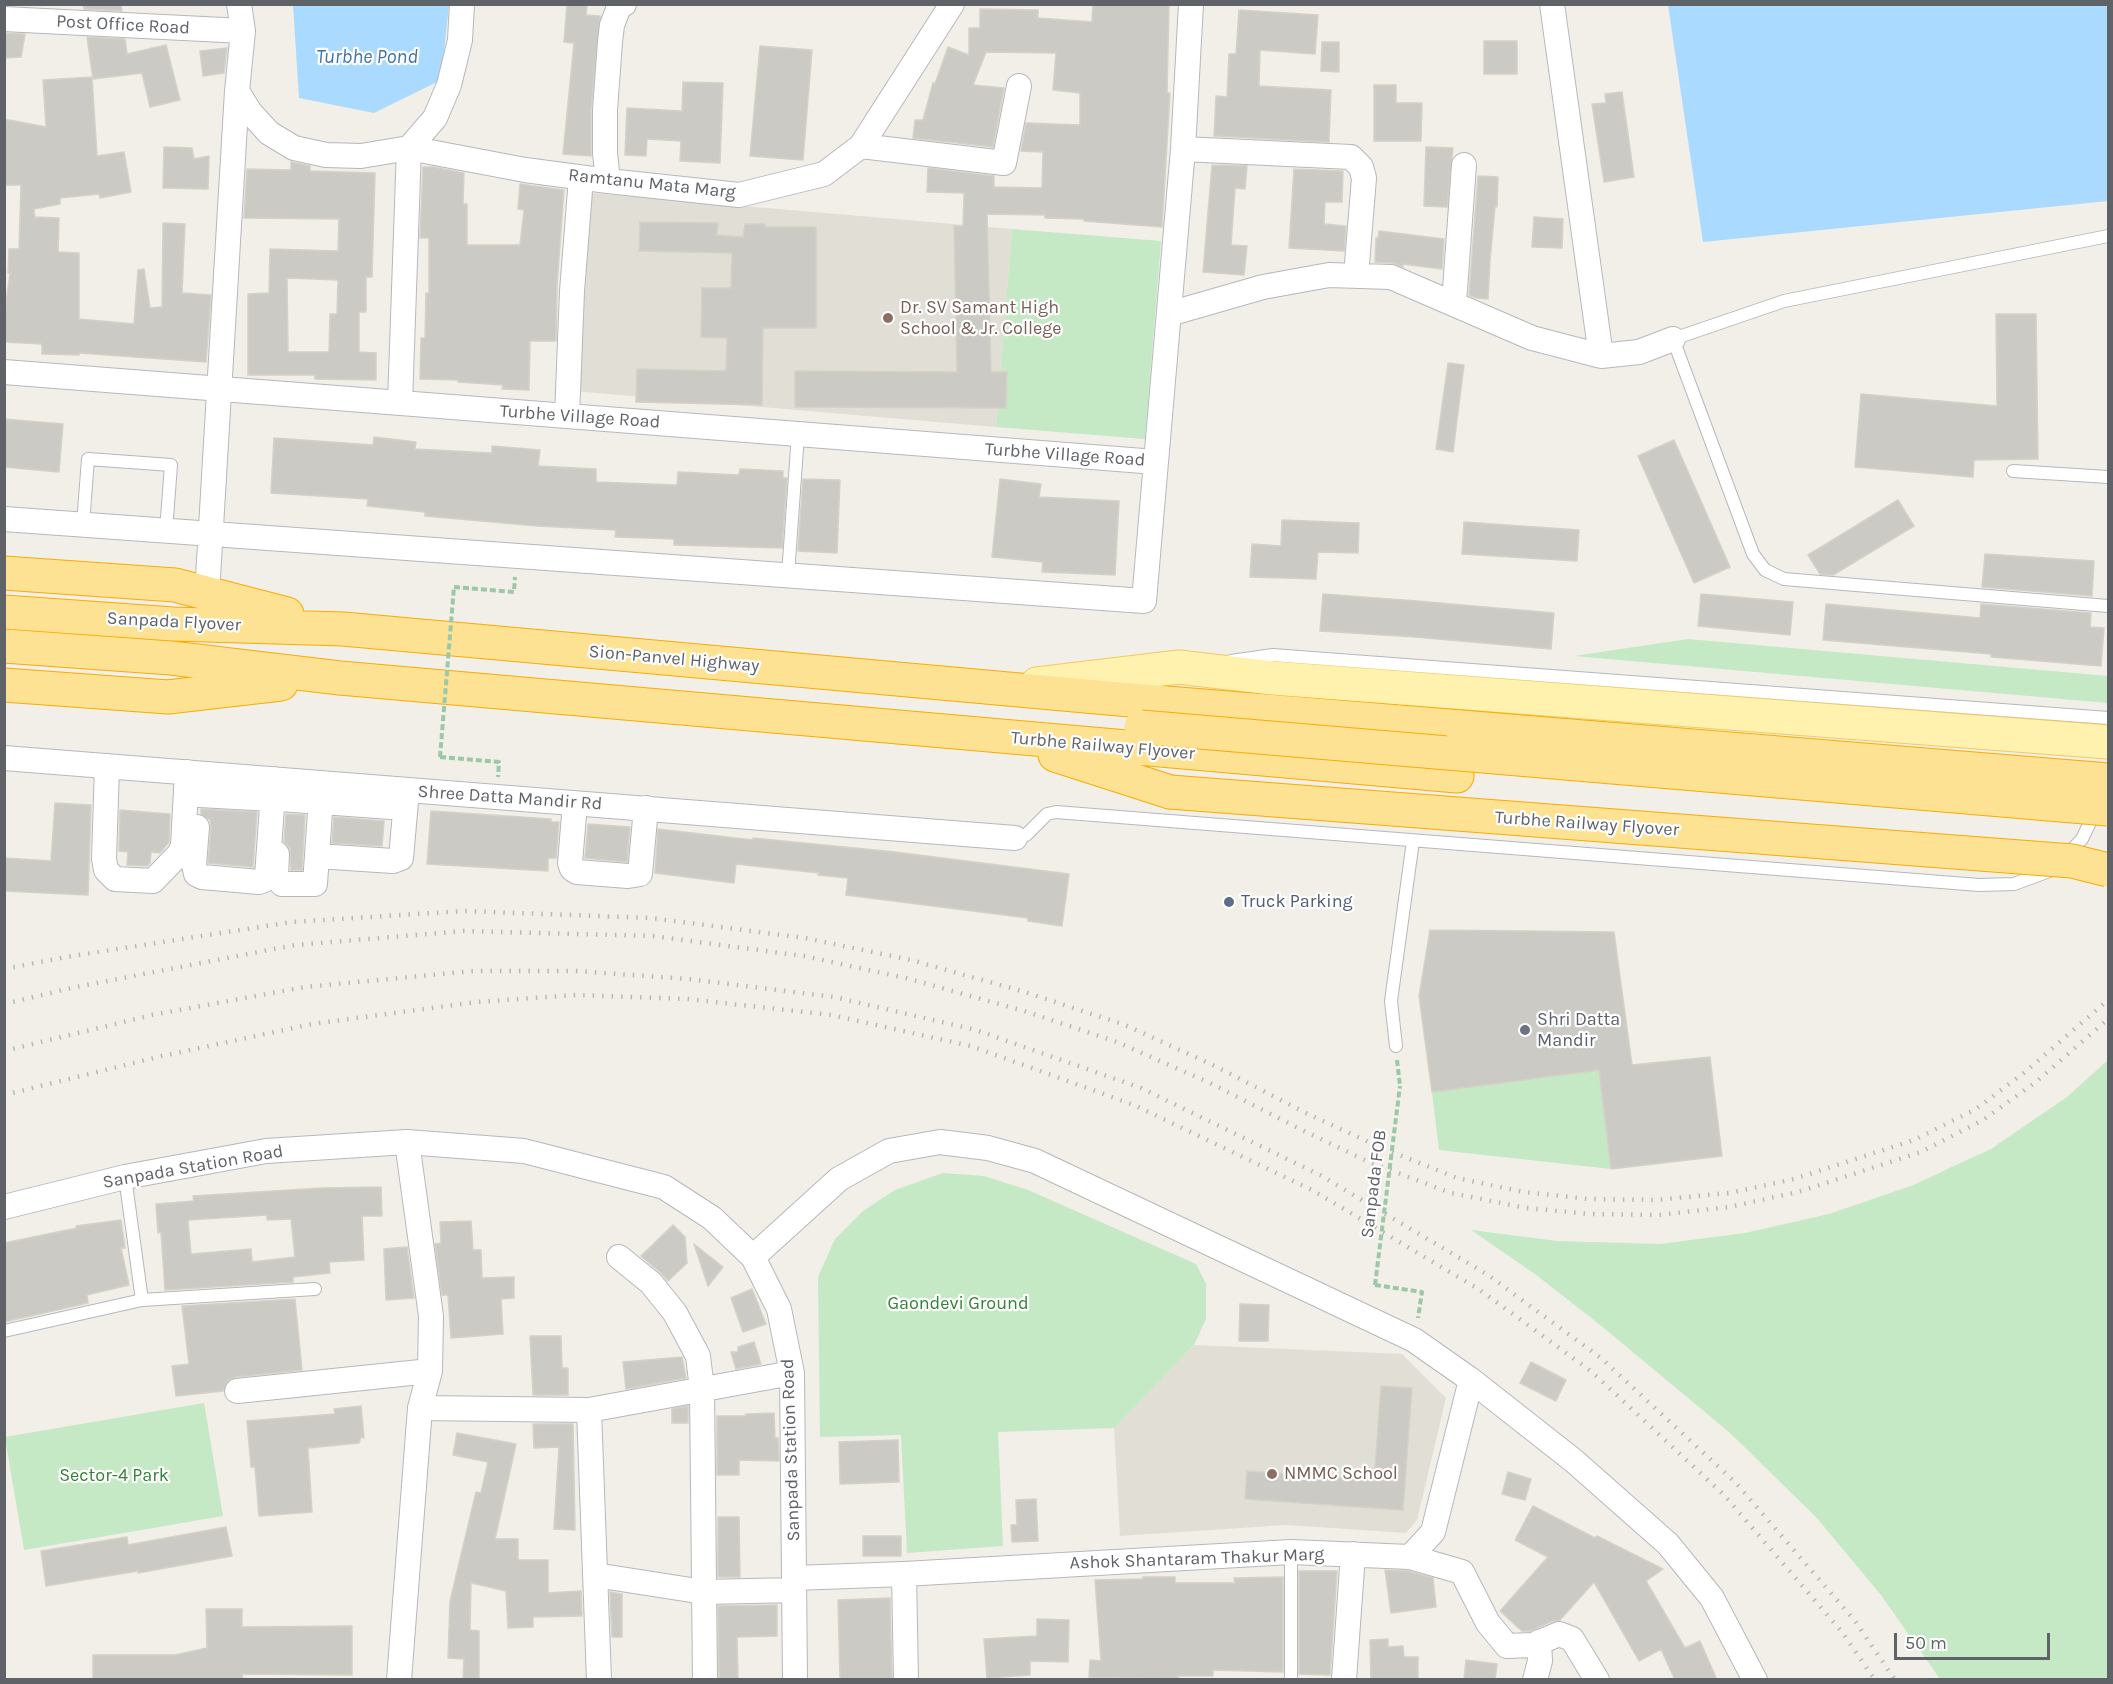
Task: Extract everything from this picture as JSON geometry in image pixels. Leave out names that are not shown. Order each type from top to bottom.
[{"type":"highway","points":[[4,573],[175,585],[343,629]]},
{"type":"highway","name":"Sanpada Flyover","points":[[4,612],[173,624],[343,629]]},
{"type":"highway","name":"Sion-Panvel Highway","points":[[343,629],[1005,688]]},
{"type":"highway","name":"Sanpada Flyover","points":[[4,646],[171,658],[340,678]]},
{"type":"highway","points":[[4,685],[168,697],[340,678],[999,736]]},
{"type":"highway","points":[[1005,688],[1461,727],[2107,797]]},
{"type":"highway","points":[[1083,744],[1141,727],[2107,797]]},
{"type":"highway","name":"Turbhe Railway Flyover","points":[[999,736],[1457,776],[2107,797]]},
{"type":"highway","name":"Turbhe Railway Flyover","points":[[999,736],[1170,792],[2072,861],[2109,870]]},
{"type":"main road","points":[[1005,688],[1179,667],[1272,678],[2109,742]]},
{"type":"street","points":[[207,594],[237,91],[243,31],[239,4]]},
{"type":"street","points":[[400,403],[409,148],[435,118],[449,86],[460,40],[462,4]]},
{"type":"street","points":[[608,181],[605,153],[605,110],[611,33],[619,8],[624,4]]},
{"type":"street","name":"Ramtanu Mata Marg","points":[[409,148],[580,178],[739,195],[824,174],[861,146],[952,4]]},
{"type":"street","points":[[4,519],[1144,601],[1183,149],[1191,4]]},
{"type":"street","points":[[1552,4],[1601,356]]},
{"type":"street","name":"Post Office Road","points":[[4,19],[38,13],[243,31]]},
{"type":"street","points":[[861,146],[1004,163],[1019,86]]},
{"type":"street","points":[[237,91],[250,112],[269,133],[294,148],[326,155],[361,156],[409,148]]},
{"type":"street","points":[[1183,149],[1351,157],[1361,166],[1364,178],[1356,276]]},
{"type":"street","points":[[1454,303],[1464,165]]},
{"type":"street","points":[[567,416],[572,291],[580,178]]},
{"type":"street","points":[[1170,314],[1263,287],[1329,275],[1390,277],[1532,338],[1601,356],[1639,352],[1673,339]]},
{"type":"street","name":"Turbhe Village Road","points":[[4,372],[1156,462]]},
{"type":"street","name":"Shree Datta Mandir Rd","points":[[4,758],[107,766],[195,780],[277,789],[406,799],[575,803],[1015,838]]},
{"type":"street","points":[[107,766],[104,859],[106,870],[115,879],[153,881],[179,854],[183,846],[195,780]]},
{"type":"street","points":[[195,780],[194,865],[196,874],[202,877],[259,882],[264,880],[267,876],[277,789]]},
{"type":"street","points":[[277,789],[276,876],[282,884],[315,884],[321,792]]},
{"type":"street","points":[[317,856],[397,860],[401,858],[406,799]]},
{"type":"street","points":[[575,803],[570,863],[572,869],[577,872],[628,876],[640,874],[646,808]]},
{"type":"street","points":[[399,1680],[420,1408],[430,1371],[431,1316],[407,1142]]},
{"type":"street","name":"Sanpada Station Road","points":[[4,1207],[125,1177],[266,1151],[407,1142],[525,1151],[664,1187],[712,1218],[753,1257],[779,1309],[792,1373],[795,1680]]},
{"type":"street","points":[[753,1257],[839,1179],[890,1151],[940,1142],[988,1148],[1035,1161],[1414,1340],[1471,1380],[1574,1461],[1668,1544],[1712,1598],[1755,1680]]},
{"type":"street","points":[[619,1257],[651,1283],[675,1313],[698,1356],[702,1389],[705,1680]]},
{"type":"street","points":[[237,1391],[430,1371]]},
{"type":"street","points":[[420,1408],[589,1410],[792,1373]]},
{"type":"street","points":[[1410,1557],[1433,1532],[1471,1380]]},
{"type":"street","points":[[589,1410],[599,1680]]},
{"type":"street","name":"Ashok Shantaram Thakur Marg","points":[[595,1575],[704,1592],[904,1575],[1291,1552],[1410,1557],[1462,1572],[1488,1623],[1508,1646],[1533,1645],[1539,1642]]},
{"type":"street","points":[[1344,1680],[1353,1554]]},
{"type":"street","points":[[904,1575],[906,1680]]},
{"type":"street","points":[[1535,1680],[1540,1661],[1539,1642],[1559,1634],[1572,1639],[1597,1680]]},
{"type":"lane","points":[[2109,236],[1784,301],[1673,339],[1753,554],[1765,570],[1784,579],[2109,606]]},
{"type":"lane","points":[[788,575],[798,434]]},
{"type":"lane","points":[[83,524],[88,459],[171,465],[166,531]]},
{"type":"lane","points":[[2013,471],[2109,477]]},
{"type":"lane","points":[[1179,667],[1273,655],[2109,718]]},
{"type":"lane","points":[[1015,838],[1026,835],[1047,814],[1056,812],[1979,885],[2014,884],[2051,871],[2082,839],[2107,797]]},
{"type":"lane","points":[[1396,1046],[1391,1001],[1413,841]]},
{"type":"lane","points":[[125,1177],[142,1300]]},
{"type":"lane","points":[[4,1330],[142,1300],[315,1289]]},
{"type":"lane","points":[[1291,1552],[1291,1680]]},
{"type":"path","points":[[500,762],[440,757],[454,587],[514,592]]},
{"type":"path","name":"Sanpada FOB","points":[[1396,1046],[1400,1086],[1375,1285],[1422,1293]]},
{"type":"shaded area","points":[[580,192],[1012,229],[996,427],[562,390]]},
{"type":"shaded area","name":"NMMC School","points":[[1194,1345],[1402,1354],[1446,1398],[1417,1520],[1406,1533],[1286,1525],[1120,1536],[1114,1428]]},
{"type":"green space","points":[[1012,229],[1161,241],[1145,439],[996,427]]},
{"type":"green space","points":[[1688,639],[2108,676],[2108,703],[1574,656]]},
{"type":"green space","points":[[2108,1060],[2108,1679],[1940,1679],[1881,1595],[1816,1517],[1729,1432],[1599,1324],[1535,1274],[1471,1230],[1557,1241],[1660,1244],[1745,1233],[1829,1214],[1911,1186],[1991,1149],[2067,1097]]},
{"type":"green space","points":[[1599,1070],[1611,1169],[1439,1150],[1432,1092]]},
{"type":"green space","name":"Gaondevi Ground","points":[[943,1173],[984,1176],[1028,1190],[1196,1264],[1206,1284],[1206,1319],[1194,1345],[1114,1428],[998,1432],[1003,1546],[907,1553],[901,1435],[820,1437],[818,1277],[835,1239],[863,1211],[895,1190]]},
{"type":"green space","name":"Sector-4 Park","points":[[204,1403],[223,1516],[24,1550],[5,1437]]},
{"type":"water","name":"Turbhe Pond","points":[[293,5],[449,5],[441,80],[374,113],[299,98]]},
{"type":"water","points":[[1668,5],[2108,5],[2108,201],[1703,242]]},
{"type":"building","points":[[83,4],[121,4],[122,11],[84,9]]},
{"type":"building","points":[[567,4],[587,4],[586,15],[600,16],[591,109],[591,156],[563,154],[574,43],[564,42]]},
{"type":"building","points":[[1093,4],[1169,4],[1167,93],[1170,93],[1162,227],[1084,221],[1084,219],[1045,218],[1045,215],[987,214],[991,372],[1007,372],[1006,408],[795,407],[795,371],[957,372],[954,226],[963,226],[964,193],[927,192],[928,168],[994,176],[994,187],[1042,188],[1043,152],[1021,151],[1026,123],[1080,125],[1080,93],[1053,90],[1056,53],[986,52],[973,85],[1004,88],[993,147],[913,138],[915,120],[923,120],[933,83],[935,84],[948,47],[969,55],[969,28],[980,28],[980,9],[1038,10],[1038,18],[1092,22]]},
{"type":"building","points":[[1239,10],[1318,15],[1315,54],[1260,50],[1259,86],[1331,90],[1329,142],[1214,136],[1216,96],[1227,97],[1229,54],[1236,54]]},
{"type":"building","points":[[4,33],[25,34],[21,57],[4,58]]},
{"type":"building","points":[[87,37],[125,39],[127,54],[166,45],[180,100],[150,107],[142,73],[93,79]]},
{"type":"building","points":[[1484,41],[1517,41],[1517,74],[1484,74]]},
{"type":"building","points":[[1322,42],[1339,42],[1339,72],[1321,71]]},
{"type":"building","points":[[760,46],[812,50],[803,160],[750,156]]},
{"type":"building","points":[[227,48],[224,73],[203,76],[200,51]]},
{"type":"building","points":[[92,77],[97,156],[124,152],[131,192],[100,198],[99,194],[60,198],[60,204],[34,209],[35,217],[59,218],[58,252],[79,253],[79,319],[134,324],[138,270],[144,269],[150,308],[162,307],[163,223],[185,224],[182,293],[211,295],[206,362],[79,353],[79,355],[42,354],[42,344],[4,342],[4,317],[10,273],[8,273],[9,249],[19,249],[21,185],[4,185],[4,119],[46,127],[43,80]]},
{"type":"building","points":[[683,82],[723,83],[720,163],[680,161],[681,141],[647,139],[646,156],[625,155],[627,108],[682,111]]},
{"type":"building","points":[[1374,85],[1396,85],[1396,103],[1422,103],[1421,141],[1374,141]]},
{"type":"building","points":[[1622,92],[1634,177],[1604,182],[1592,104],[1606,103],[1605,94]]},
{"type":"building","points":[[164,147],[192,148],[194,159],[209,156],[208,189],[163,188]]},
{"type":"building","points":[[1426,147],[1453,148],[1447,207],[1424,206]]},
{"type":"building","points":[[291,162],[310,166],[310,171],[375,173],[372,277],[366,277],[366,312],[359,312],[359,352],[376,353],[376,380],[315,379],[315,375],[248,375],[248,294],[269,293],[270,249],[338,251],[339,219],[244,218],[247,169],[291,170]],"holes":[[[287,278],[338,280],[337,314],[330,314],[329,352],[288,352]]]},
{"type":"building","points":[[1212,165],[1247,166],[1245,189],[1235,188],[1231,245],[1247,246],[1244,275],[1203,272]]},
{"type":"building","points":[[423,167],[464,173],[463,204],[467,204],[467,245],[520,245],[524,210],[518,209],[520,184],[564,190],[557,285],[556,341],[530,341],[529,390],[502,389],[503,385],[458,382],[458,380],[420,379],[421,338],[425,338],[426,293],[429,293],[429,238],[420,238]]},
{"type":"building","points":[[1294,169],[1343,171],[1342,202],[1325,202],[1324,224],[1346,226],[1344,251],[1289,248]]},
{"type":"building","points":[[1478,176],[1498,177],[1488,299],[1469,295]]},
{"type":"building","points":[[1534,217],[1563,219],[1562,248],[1532,247]]},
{"type":"building","points":[[640,222],[718,223],[717,235],[743,237],[745,224],[765,224],[765,227],[816,227],[816,328],[763,328],[762,405],[636,402],[637,369],[726,371],[727,338],[701,337],[702,288],[731,288],[732,253],[639,251]]},
{"type":"building","points":[[1379,231],[1444,239],[1442,269],[1403,264],[1403,267],[1392,263],[1375,262],[1376,238],[1378,238]]},
{"type":"building","points":[[1996,314],[2036,314],[2038,459],[1974,460],[1973,477],[1855,467],[1861,394],[1997,406]]},
{"type":"building","points":[[1448,363],[1464,365],[1453,452],[1436,449]]},
{"type":"building","points":[[4,419],[63,424],[59,472],[4,467]]},
{"type":"building","points":[[374,437],[416,442],[415,449],[492,453],[492,446],[540,450],[538,466],[596,469],[596,482],[677,485],[678,472],[739,475],[740,469],[783,471],[783,478],[787,478],[782,548],[674,545],[674,539],[615,537],[616,530],[425,516],[425,512],[367,506],[368,499],[271,493],[274,438],[373,445]]},
{"type":"building","points":[[1674,440],[1730,567],[1694,583],[1638,456]]},
{"type":"building","points":[[803,479],[840,480],[837,553],[798,551]]},
{"type":"building","points":[[1000,479],[1041,484],[1039,497],[1119,501],[1115,575],[1042,572],[1043,562],[992,557]]},
{"type":"building","points":[[1898,500],[1914,526],[1833,575],[1820,574],[1808,555]]},
{"type":"building","points":[[1282,520],[1359,523],[1358,553],[1318,552],[1316,579],[1250,577],[1252,544],[1281,546]]},
{"type":"building","points":[[1464,522],[1579,530],[1577,561],[1462,554]]},
{"type":"building","points":[[1985,554],[2094,561],[2092,596],[1982,587]]},
{"type":"building","points":[[1323,594],[1554,613],[1551,649],[1320,631]]},
{"type":"building","points":[[1701,594],[1793,602],[1790,635],[1698,626]]},
{"type":"building","points":[[1826,604],[1980,618],[1981,604],[2091,613],[2090,627],[2104,628],[2101,666],[1823,640]]},
{"type":"building","points":[[55,803],[91,805],[88,895],[4,891],[4,858],[51,861]]},
{"type":"building","points":[[201,809],[257,812],[253,867],[208,863],[210,820],[201,814]]},
{"type":"building","points":[[120,810],[170,814],[169,842],[160,853],[151,852],[150,863],[147,866],[127,865],[128,852],[119,851]]},
{"type":"building","points":[[431,811],[551,819],[551,822],[559,822],[556,858],[548,858],[548,871],[427,864]]},
{"type":"building","points":[[286,814],[305,815],[302,870],[291,870],[290,848],[284,842]]},
{"type":"building","points":[[334,817],[384,821],[382,846],[332,843]]},
{"type":"building","points":[[588,824],[630,827],[627,862],[585,858]]},
{"type":"building","points":[[658,829],[895,852],[1069,874],[1062,926],[1028,921],[1028,918],[846,895],[848,878],[818,875],[819,873],[736,864],[734,883],[655,873]]},
{"type":"building","name":"Shri Datta Mandir","points":[[1430,930],[1614,932],[1632,1065],[1710,1057],[1722,1156],[1611,1169],[1599,1070],[1432,1092],[1419,996]]},
{"type":"building","points":[[381,1187],[382,1216],[362,1216],[364,1260],[329,1262],[330,1273],[293,1277],[293,1282],[165,1290],[161,1232],[158,1233],[156,1204],[194,1201],[193,1196],[322,1188]],"holes":[[[267,1215],[267,1220],[291,1219],[295,1257],[252,1262],[251,1249],[191,1254],[188,1220]]]},
{"type":"building","points":[[121,1220],[125,1248],[121,1248],[129,1285],[87,1295],[88,1303],[4,1322],[4,1243],[77,1228],[76,1226]]},
{"type":"building","points":[[471,1221],[473,1250],[481,1250],[482,1278],[514,1277],[514,1298],[501,1299],[503,1334],[451,1338],[448,1295],[442,1295],[435,1244],[441,1243],[440,1222]]},
{"type":"building","points":[[673,1225],[685,1237],[687,1263],[668,1281],[641,1256]]},
{"type":"building","points":[[694,1244],[723,1267],[708,1286]]},
{"type":"building","points":[[407,1247],[414,1298],[386,1300],[384,1249]]},
{"type":"building","points":[[752,1289],[766,1324],[743,1332],[731,1298]]},
{"type":"building","points":[[295,1299],[302,1370],[236,1377],[228,1380],[223,1391],[176,1396],[172,1366],[189,1364],[182,1306]]},
{"type":"building","points":[[1240,1304],[1269,1305],[1268,1341],[1239,1341]]},
{"type":"building","points":[[530,1336],[561,1336],[562,1368],[568,1368],[568,1395],[533,1395]]},
{"type":"building","points":[[754,1342],[761,1364],[736,1369],[731,1352],[738,1352],[738,1347]]},
{"type":"building","points":[[682,1357],[686,1378],[626,1389],[623,1362]]},
{"type":"building","points":[[1531,1362],[1566,1380],[1556,1401],[1520,1383]]},
{"type":"building","points":[[1381,1386],[1412,1388],[1403,1510],[1245,1499],[1247,1471],[1374,1480]]},
{"type":"building","points":[[361,1406],[364,1438],[361,1437],[359,1443],[308,1448],[312,1512],[259,1516],[255,1467],[251,1467],[247,1421],[335,1414],[334,1409]]},
{"type":"building","points":[[688,1406],[688,1423],[672,1423],[672,1409]]},
{"type":"building","points":[[774,1413],[779,1461],[739,1460],[739,1475],[717,1475],[717,1416]]},
{"type":"building","points":[[533,1424],[573,1424],[575,1530],[554,1529],[559,1447],[534,1448]]},
{"type":"building","points":[[457,1433],[516,1444],[495,1539],[518,1539],[518,1560],[548,1560],[548,1593],[581,1591],[582,1616],[533,1617],[533,1627],[508,1628],[506,1591],[471,1583],[470,1630],[479,1631],[479,1680],[463,1680],[464,1659],[448,1658],[450,1601],[476,1492],[481,1493],[488,1462],[453,1455]]},
{"type":"building","points":[[898,1440],[899,1482],[840,1484],[839,1442]]},
{"type":"building","points":[[1508,1472],[1531,1479],[1525,1500],[1502,1494]]},
{"type":"building","points":[[1036,1499],[1038,1541],[1012,1542],[1011,1525],[1017,1525],[1016,1500]]},
{"type":"building","points":[[1533,1506],[1663,1569],[1646,1581],[1685,1648],[1700,1641],[1717,1680],[1675,1680],[1661,1649],[1639,1661],[1594,1582],[1559,1621],[1553,1621],[1530,1631],[1522,1631],[1500,1611],[1548,1557],[1515,1540]]},
{"type":"building","points":[[718,1517],[739,1517],[740,1577],[718,1577]]},
{"type":"building","points":[[226,1527],[232,1556],[138,1573],[138,1571],[46,1586],[41,1551],[127,1537],[128,1545]]},
{"type":"building","points":[[863,1536],[901,1536],[901,1556],[863,1556]]},
{"type":"building","points":[[1385,1570],[1408,1571],[1433,1578],[1436,1607],[1391,1613]]},
{"type":"building","points":[[1299,1571],[1337,1571],[1330,1675],[1299,1674]]},
{"type":"building","points":[[1143,1577],[1175,1577],[1175,1583],[1235,1583],[1234,1578],[1283,1577],[1283,1672],[1213,1670],[1213,1676],[1178,1676],[1178,1679],[1089,1677],[1090,1660],[1101,1661],[1095,1580],[1143,1579]]},
{"type":"building","points":[[610,1592],[622,1594],[622,1637],[612,1637]]},
{"type":"building","points":[[890,1598],[892,1680],[840,1680],[838,1600]]},
{"type":"building","points":[[777,1605],[777,1636],[737,1637],[738,1680],[719,1680],[718,1606]]},
{"type":"building","points":[[206,1609],[242,1609],[242,1627],[352,1626],[352,1675],[242,1674],[243,1680],[93,1680],[93,1655],[175,1655],[207,1648]]},
{"type":"building","points":[[1037,1619],[1069,1620],[1068,1662],[1030,1661],[1030,1675],[987,1678],[984,1639],[1037,1636]]},
{"type":"building","points":[[1388,1639],[1388,1647],[1403,1646],[1404,1657],[1418,1657],[1418,1680],[1371,1680],[1370,1640]]},
{"type":"building","points":[[1466,1660],[1497,1664],[1495,1680],[1464,1680]]},
{"type":"railway","points":[[4,969],[66,957],[292,922],[464,911],[651,918],[805,938],[911,960],[1025,992],[1125,1025],[1215,1066],[1310,1115],[1382,1148],[1457,1178],[1524,1192],[1588,1199],[1656,1200],[1729,1193],[1794,1179],[1914,1140],[1976,1109],[2025,1072],[2108,1000]]},
{"type":"railway","points":[[4,1004],[76,987],[295,945],[464,931],[653,936],[804,956],[906,978],[1024,1011],[1117,1042],[1210,1083],[1371,1163],[1451,1193],[1526,1208],[1590,1214],[1659,1215],[1729,1207],[1798,1192],[1921,1152],[1983,1120],[2036,1082],[2108,1019]]},
{"type":"railway","points":[[4,1051],[152,1015],[305,987],[473,971],[576,971],[688,979],[834,997],[976,1030],[1141,1088],[1320,1175],[1488,1275],[1601,1358],[1736,1483],[1855,1621],[1895,1680]]},
{"type":"railway","points":[[4,1095],[162,1056],[312,1024],[476,1002],[576,995],[688,999],[831,1015],[971,1046],[1134,1105],[1312,1190],[1480,1290],[1592,1372],[1724,1495],[1842,1632],[1875,1680]]},
{"type":"place","name":"Dr. SV Samant High School & Jr. College","points":[[888,318]]},
{"type":"place","name":"Truck Parking","points":[[1229,902]]},
{"type":"place","name":"Shri Datta Mandir","points":[[1525,1030]]},
{"type":"place","name":"NMMC School","points":[[1272,1474]]}]
